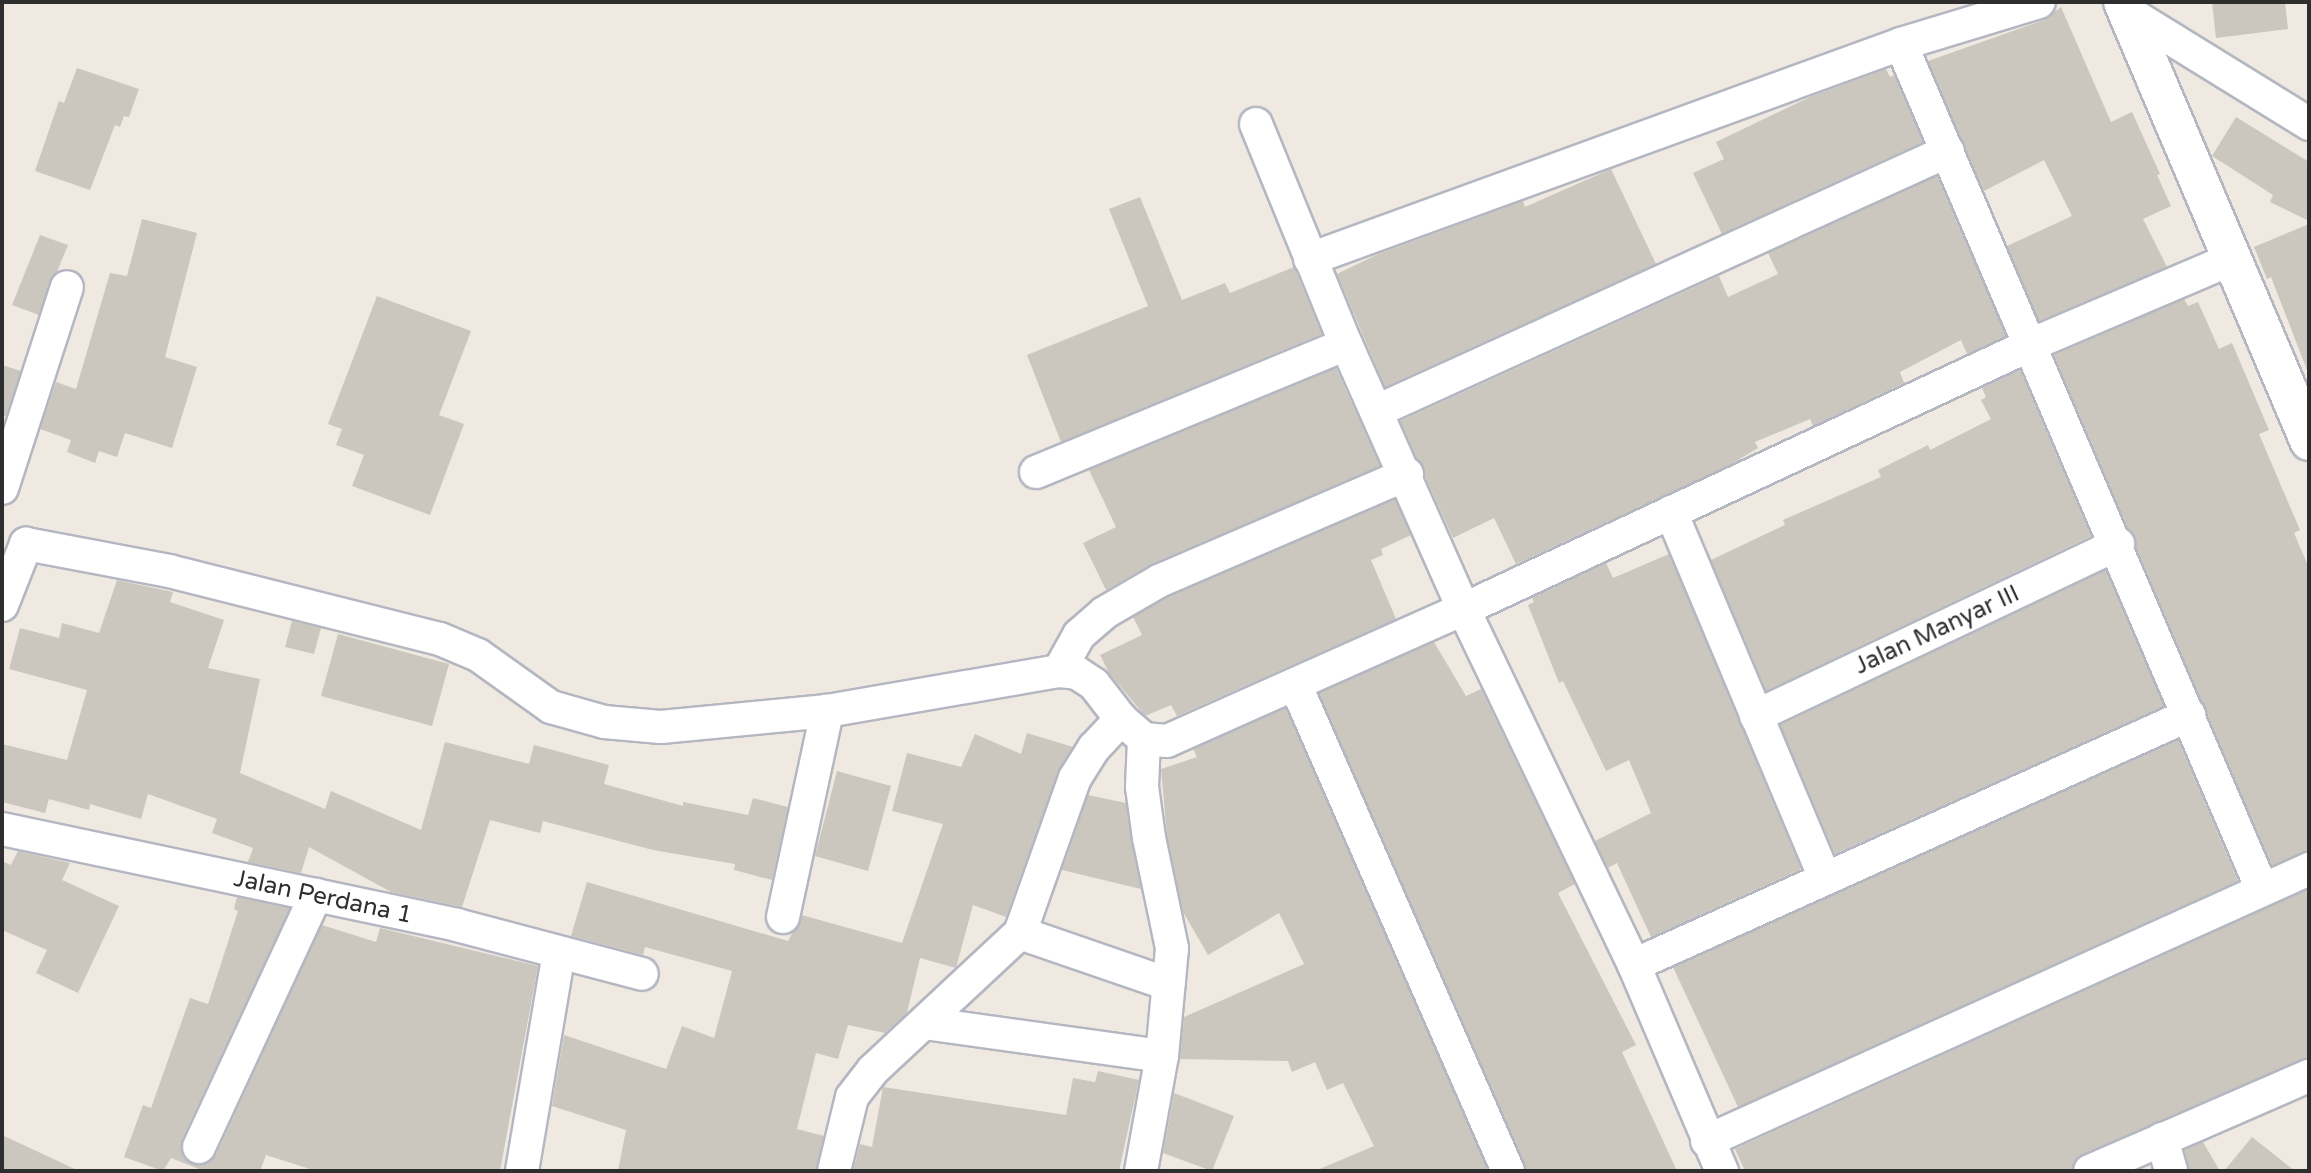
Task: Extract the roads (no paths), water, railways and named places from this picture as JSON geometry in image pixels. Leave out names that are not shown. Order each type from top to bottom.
[{"type":"street","points":[[1310,259],[1901,44],[2039,2]]},
{"type":"street","points":[[2125,7],[2309,124]]},
{"type":"street","points":[[2125,7],[2309,441]]},
{"type":"street","points":[[1901,44],[2118,544],[2262,889]]},
{"type":"street","points":[[1256,124],[1346,344],[1379,410],[1463,608],[1634,965],[1722,1171]]},
{"type":"street","points":[[1379,410],[1454,372],[1948,151]]},
{"type":"street","points":[[2,605],[14,542],[169,571],[440,639],[478,655],[511,683],[551,707],[604,722],[661,727],[827,712],[1059,671],[1077,673],[1094,684],[1121,719],[1144,739],[1167,741],[1296,686],[2030,345],[2232,259]]},
{"type":"street","points":[[2,488],[67,287]]},
{"type":"street","points":[[1036,472],[1346,344]]},
{"type":"street","points":[[1059,671],[1079,635],[1104,613],[1159,581],[1406,474]]},
{"type":"street","points":[[1671,512],[1824,876]]},
{"type":"street","name":"Jalan Manyar III","points":[[1756,716],[2118,544]]},
{"type":"street","points":[[1296,686],[1508,1171]]},
{"type":"street","points":[[783,918],[827,712]]},
{"type":"street","points":[[1634,965],[1824,876],[2189,715]]},
{"type":"street","points":[[834,1171],[852,1097],[924,1023],[1020,933],[1074,778],[1094,748],[1121,719]]},
{"type":"street","points":[[1141,1171],[1162,1056],[1170,921],[1149,838],[1142,787],[1144,739]]},
{"type":"street","name":"Jalan Perdana 1","points":[[2,829],[123,858],[316,895],[642,974]]},
{"type":"street","points":[[1707,1141],[2309,869]]},
{"type":"street","points":[[199,1147],[316,895]]},
{"type":"street","points":[[1020,933],[1168,984]]},
{"type":"street","points":[[522,1171],[559,953]]},
{"type":"street","points":[[924,1023],[1162,1056]]},
{"type":"street","points":[[2090,1171],[2309,1076]]},
{"type":"street","points":[[2162,1139],[2171,1171]]}]
